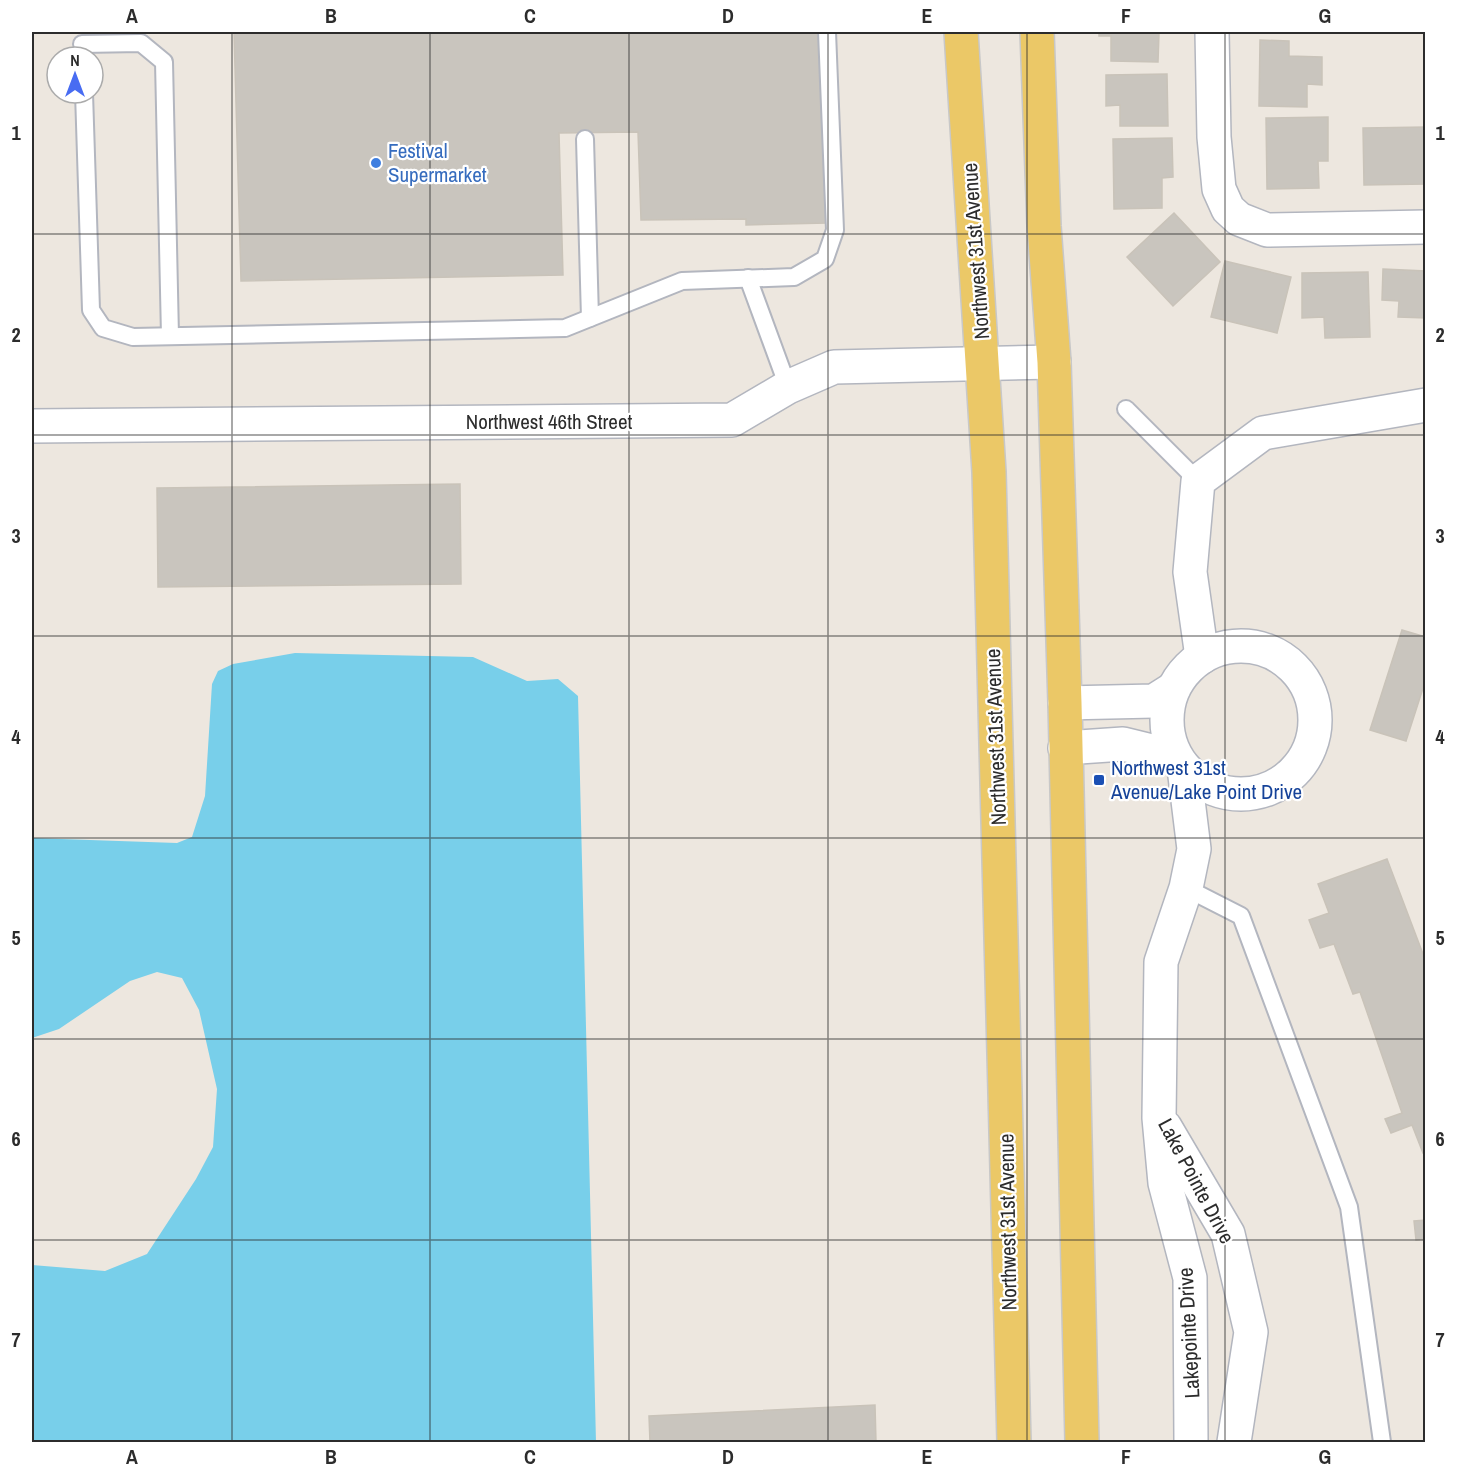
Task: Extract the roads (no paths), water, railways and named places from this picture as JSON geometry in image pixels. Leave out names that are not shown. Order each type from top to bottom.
[{"type":"main road","name":"Northwest 31st Avenue","points":[[961,32],[984,364],[996,727],[1014,1443]]},
{"type":"main road","points":[[1037,32],[1044,226],[1054,362],[1065,703],[1082,1443]]},
{"type":"street","points":[[1212,32],[1214,137],[1219,189],[1228,209],[1239,219],[1267,230],[1425,228]]},
{"type":"street","name":"Northwest 46th Street","points":[[32,426],[732,420],[788,387],[834,367],[1054,362]]},
{"type":"street","points":[[1202,657],[1190,572],[1198,481],[1263,433],[1425,405]]},
{"type":"street","points":[[1065,748],[1124,744],[1180,762],[1208,786],[1234,794],[1268,789],[1286,779],[1304,759],[1310,747],[1316,721],[1314,702],[1303,679],[1290,663],[1262,648],[1237,645],[1211,651],[1202,657],[1186,669],[1173,689],[1166,718],[1168,736],[1180,762]]},
{"type":"street","points":[[1065,703],[1154,702],[1173,689]]},
{"type":"street","name":"Lake Pointe Drive","points":[[1180,762],[1194,849]]},
{"type":"street","name":"Lake Pointe Drive","points":[[1234,794],[1209,821],[1194,849],[1186,888],[1161,962],[1159,1118],[1228,1234],[1244,1299],[1251,1332],[1234,1443]]},
{"type":"street","name":"Lakepointe Drive","points":[[1159,1118],[1165,1183],[1190,1278],[1191,1443]]},
{"type":"lane","points":[[84,105],[91,310],[103,328],[133,337],[565,328],[682,281],[794,277],[825,259],[835,230],[827,32]]},
{"type":"lane","points":[[82,44],[141,43],[164,62],[170,336]]},
{"type":"lane","points":[[585,139],[590,318]]},
{"type":"lane","points":[[748,278],[788,387]]},
{"type":"lane","points":[[1126,409],[1198,481]]},
{"type":"lane","points":[[1186,888],[1241,916],[1349,1207],[1382,1443]]},
{"type":"water","points":[[295,653],[473,657],[527,681],[558,679],[578,696],[596,1442],[32,1442],[32,1265],[105,1271],[147,1254],[196,1179],[213,1147],[217,1089],[199,1010],[182,978],[157,972],[130,981],[59,1029],[32,1038],[32,838],[177,843],[192,837],[205,796],[212,684],[218,671],[233,664]]},
{"type":"place","name":"Festival Supermarket","points":[[376,163]]},
{"type":"place","name":"Northwest 31st Avenue/Lake Point Drive","points":[[1099,780]]}]
